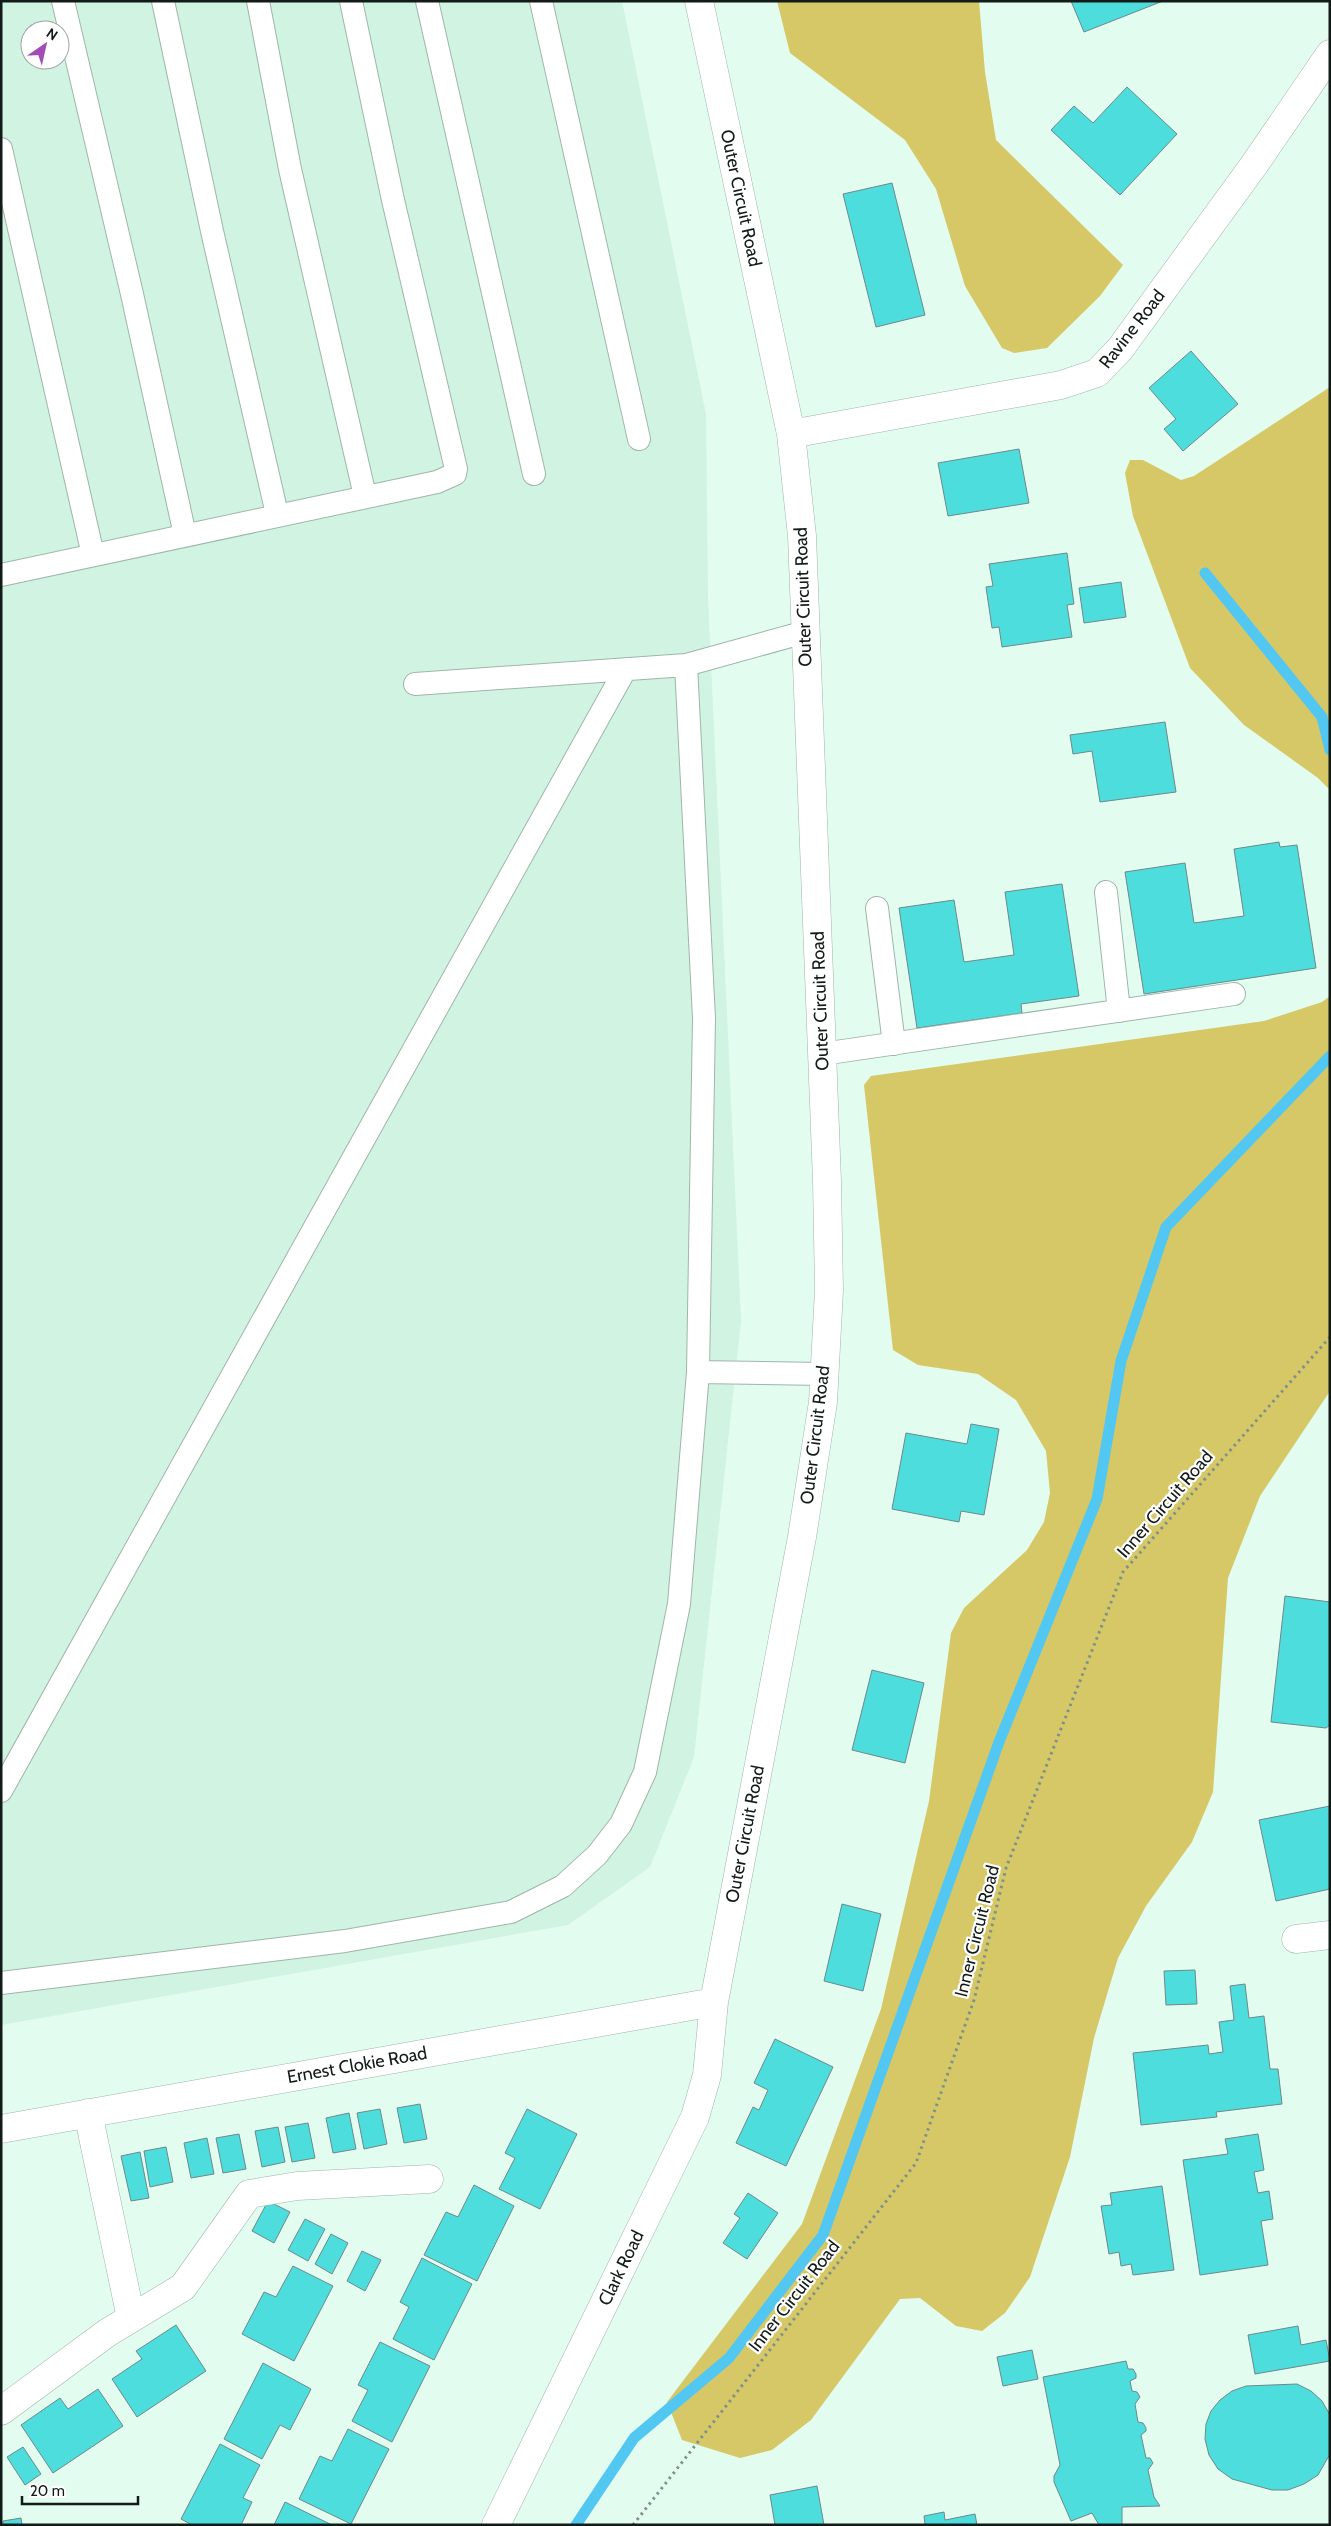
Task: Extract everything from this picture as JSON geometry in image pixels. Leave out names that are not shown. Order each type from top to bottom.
[{"type":"street","name":"Outer Circuit Road","points":[[699,1],[791,434],[802,536],[829,1290],[823,1402],[802,1537],[714,2002]]},
{"type":"street","name":"Ravine Road","points":[[791,434],[1061,385],[1098,373],[1120,349],[1254,165],[1330,54]]},
{"type":"street","points":[[1296,1939],[1330,1935]]},
{"type":"street","name":"Ernest Clokie Road","points":[[1,2129],[714,2002]]},
{"type":"street","name":"Clark Road","points":[[496,2525],[695,2117],[707,2074],[714,2002]]},
{"type":"street","points":[[88,2113],[131,2318]]},
{"type":"street","points":[[1,2411],[107,2332],[183,2287],[249,2194],[298,2186],[429,2179]]},
{"type":"lane","points":[[62,1],[132,294],[185,535]]},
{"type":"lane","points":[[163,1],[210,221],[277,514]]},
{"type":"lane","points":[[258,1],[290,169],[364,496]]},
{"type":"lane","points":[[1,575],[449,478],[454,474],[456,469],[393,200],[351,1]]},
{"type":"lane","points":[[427,1],[534,474]]},
{"type":"lane","points":[[542,1],[639,439]]},
{"type":"lane","points":[[1,149],[93,555]]},
{"type":"lane","points":[[415,684],[686,665],[805,632]]},
{"type":"lane","points":[[1,1983],[345,1941],[510,1912],[563,1886],[597,1856],[621,1824],[645,1772],[679,1604],[698,1372],[704,1018],[686,665]]},
{"type":"lane","points":[[1,1791],[625,670]]},
{"type":"lane","points":[[1106,892],[1119,1011]]},
{"type":"lane","points":[[877,908],[894,1044]]},
{"type":"lane","points":[[822,1054],[1234,994]]},
{"type":"lane","points":[[698,1372],[824,1374]]},
{"type":"path","name":"Inner Circuit Road","points":[[633,2525],[916,2163],[974,2000],[1006,1868],[1123,1572],[1330,1337]]},
{"type":"shaded area","points":[[1,1],[622,1],[706,414],[708,598],[741,1321],[694,1757],[650,1867],[568,1925],[1,2025]]},
{"type":"shaded area","points":[[777,1],[979,1],[985,72],[996,140],[1123,265],[1100,296],[1047,348],[1014,353],[1002,348],[965,286],[936,189],[905,140],[790,53]]},
{"type":"shaded area","points":[[1330,387],[1330,790],[1318,778],[1244,725],[1190,668],[1133,516],[1125,473],[1130,460],[1143,460],[1181,480],[1194,476]]},
{"type":"shaded area","points":[[1330,996],[1330,1391],[1260,1496],[1228,1578],[1213,1792],[1192,1842],[1146,1906],[1118,1958],[1094,2038],[1070,2157],[1030,2277],[1005,2313],[982,2331],[956,2326],[920,2298],[900,2299],[811,2420],[772,2450],[740,2458],[682,2440],[667,2402],[802,2224],[881,2009],[929,1801],[951,1633],[964,1608],[1027,1550],[1044,1522],[1050,1493],[1046,1451],[1016,1400],[978,1374],[918,1365],[893,1350],[864,1085],[871,1076],[1264,1021],[1322,1002]]},
{"type":"building","points":[[1071,1],[1163,1],[1084,32]]},
{"type":"building","points":[[1127,87],[1177,134],[1120,195],[1051,130],[1074,106],[1093,123]]},
{"type":"building","points":[[892,183],[925,315],[876,327],[843,194]]},
{"type":"building","points":[[1191,351],[1238,404],[1183,451],[1164,429],[1176,419],[1149,388]]},
{"type":"building","points":[[1019,449],[1029,503],[948,516],[938,463]]},
{"type":"building","points":[[1067,553],[1074,604],[1067,605],[1072,637],[1002,647],[999,627],[992,628],[986,587],[993,586],[989,564]]},
{"type":"building","points":[[1121,582],[1126,617],[1084,623],[1079,588]]},
{"type":"building","points":[[1165,722],[1176,792],[1100,802],[1092,751],[1073,754],[1070,735]]},
{"type":"building","points":[[1279,842],[1280,847],[1297,845],[1316,968],[1144,994],[1125,872],[1185,863],[1194,923],[1244,916],[1234,849]]},
{"type":"building","points":[[1062,884],[1079,996],[1021,1004],[1022,1013],[917,1028],[899,908],[954,900],[964,962],[1014,955],[1005,892]]},
{"type":"building","points":[[971,1424],[999,1429],[984,1515],[961,1511],[959,1522],[892,1509],[906,1433],[967,1444]]},
{"type":"building","points":[[1285,1596],[1330,1602],[1330,1725],[1326,1728],[1271,1722]]},
{"type":"building","points":[[872,1670],[924,1683],[905,1763],[852,1750]]},
{"type":"building","points":[[1330,1806],[1330,1889],[1276,1901],[1259,1820]]},
{"type":"building","points":[[842,1904],[881,1914],[863,1991],[824,1981]]},
{"type":"building","points":[[1195,1970],[1197,2004],[1166,2005],[1164,1971]]},
{"type":"building","points":[[1245,1984],[1249,2018],[1264,2016],[1270,2069],[1278,2069],[1282,2104],[1216,2112],[1217,2117],[1141,2125],[1133,2053],[1208,2045],[1209,2054],[1223,2052],[1219,2022],[1234,2020],[1230,1986]]},
{"type":"building","points":[[775,2039],[833,2067],[786,2166],[736,2143],[753,2107],[759,2110],[768,2090],[754,2083]]},
{"type":"building","points":[[420,2104],[427,2139],[404,2143],[397,2108]]},
{"type":"building","points":[[380,2109],[387,2144],[364,2149],[357,2113]]},
{"type":"building","points":[[527,2109],[577,2134],[540,2209],[499,2189],[515,2158],[505,2153]]},
{"type":"building","points":[[349,2113],[356,2149],[333,2153],[326,2118]]},
{"type":"building","points":[[308,2123],[315,2158],[292,2162],[285,2127]]},
{"type":"building","points":[[278,2127],[285,2162],[262,2167],[255,2131]]},
{"type":"building","points":[[239,2134],[246,2169],[223,2173],[216,2138]]},
{"type":"building","points":[[1258,2134],[1264,2170],[1254,2172],[1258,2193],[1269,2191],[1273,2219],[1261,2221],[1268,2265],[1200,2275],[1183,2160],[1228,2154],[1225,2139]]},
{"type":"building","points":[[207,2138],[214,2174],[191,2178],[184,2143]]},
{"type":"building","points":[[166,2147],[173,2182],[150,2187],[144,2151]]},
{"type":"building","points":[[140,2152],[149,2198],[131,2201],[121,2156]]},
{"type":"building","points":[[474,2185],[514,2206],[477,2281],[424,2255],[446,2212],[458,2217]]},
{"type":"building","points":[[1162,2186],[1174,2270],[1133,2275],[1131,2264],[1121,2266],[1119,2252],[1109,2254],[1101,2206],[1112,2205],[1110,2193]]},
{"type":"building","points":[[748,2193],[778,2213],[747,2259],[723,2243],[740,2218],[734,2214]]},
{"type":"building","points":[[268,2201],[290,2212],[274,2243],[252,2231]]},
{"type":"building","points":[[305,2219],[325,2229],[308,2261],[288,2250]]},
{"type":"building","points":[[331,2234],[348,2243],[332,2274],[315,2264]]},
{"type":"building","points":[[362,2251],[381,2260],[365,2291],[347,2281]]},
{"type":"building","points":[[422,2258],[472,2284],[434,2360],[393,2339],[409,2307],[400,2302]]},
{"type":"building","points":[[293,2266],[333,2286],[294,2361],[242,2334],[264,2292],[276,2297]]},
{"type":"building","points":[[176,2325],[206,2371],[137,2417],[112,2379],[142,2359],[136,2351]]},
{"type":"building","points":[[1298,2326],[1301,2345],[1326,2340],[1330,2361],[1255,2374],[1248,2335]]},
{"type":"building","points":[[380,2342],[430,2366],[392,2442],[352,2421],[368,2390],[358,2385]]},
{"type":"building","points":[[1032,2350],[1038,2379],[1003,2386],[997,2357]]},
{"type":"building","points":[[1126,2361],[1128,2369],[1133,2369],[1136,2374],[1136,2378],[1130,2381],[1132,2391],[1137,2392],[1140,2397],[1135,2404],[1138,2422],[1143,2423],[1146,2428],[1146,2431],[1141,2435],[1146,2458],[1150,2458],[1153,2463],[1148,2470],[1154,2497],[1160,2506],[1122,2507],[1122,2525],[1099,2525],[1092,2513],[1071,2521],[1054,2482],[1054,2476],[1060,2465],[1043,2377]]},
{"type":"building","points":[[263,2363],[311,2389],[290,2430],[280,2425],[262,2459],[224,2439]]},
{"type":"building","points":[[1297,2384],[1311,2391],[1322,2401],[1330,2415],[1330,2454],[1318,2475],[1304,2484],[1288,2490],[1272,2490],[1232,2479],[1218,2469],[1209,2455],[1205,2439],[1206,2424],[1211,2411],[1220,2400],[1232,2391],[1246,2386]]},
{"type":"building","points":[[98,2389],[123,2426],[53,2473],[21,2425],[60,2398],[68,2409]]},
{"type":"building","points":[[348,2429],[389,2449],[351,2524],[299,2499],[320,2456],[332,2461]]},
{"type":"building","points":[[220,2444],[260,2465],[243,2498],[252,2502],[241,2525],[192,2525],[181,2519]]},
{"type":"building","points":[[23,2447],[41,2474],[25,2485],[7,2457]]},
{"type":"building","points":[[817,2486],[824,2525],[775,2525],[770,2495]]},
{"type":"building","points":[[285,2502],[332,2525],[274,2525]]},
{"type":"building","points":[[944,2512],[945,2520],[975,2514],[977,2525],[922,2525],[925,2524],[924,2516]]},
{"type":"building","points":[[21,2518],[22,2525],[3,2525],[3,2521]]},
{"type":"waterway","points":[[1205,573],[1322,717],[1330,750]]},
{"type":"waterway","points":[[576,2525],[634,2438],[729,2358],[823,2235],[999,1742],[1097,1499],[1121,1361],[1166,1227],[1330,1056]]}]
